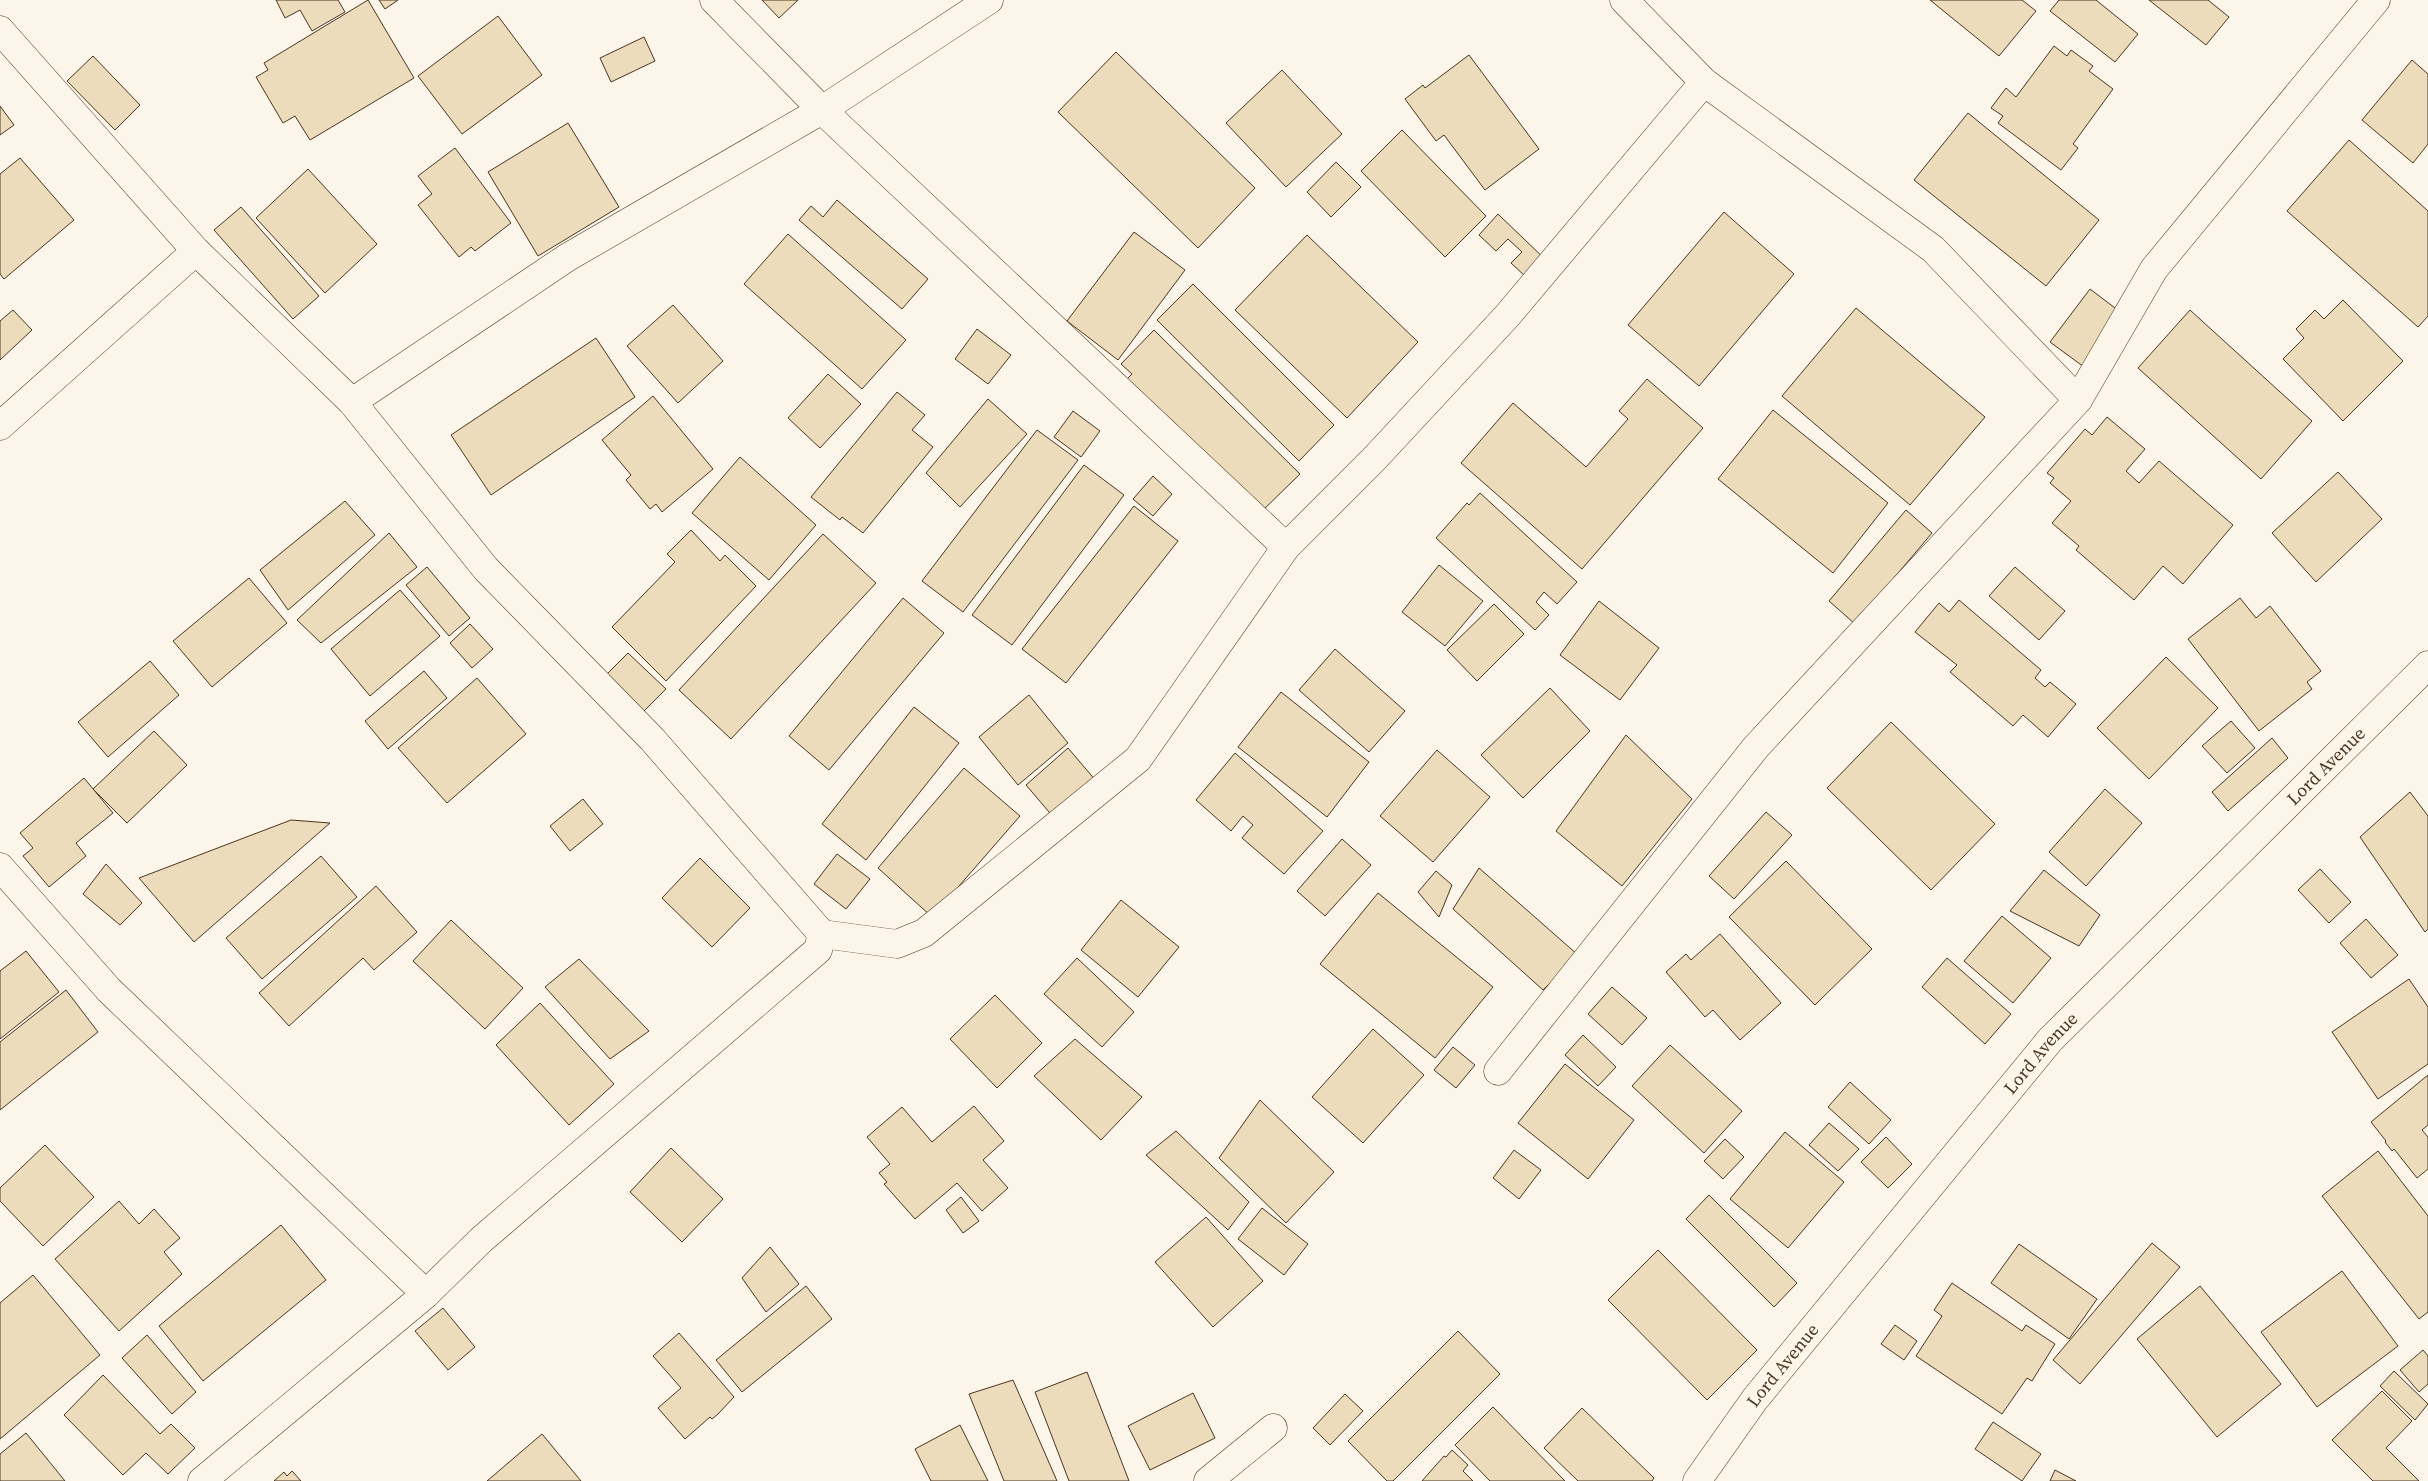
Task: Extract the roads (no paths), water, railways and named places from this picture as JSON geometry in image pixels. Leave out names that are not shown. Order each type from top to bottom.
[{"type":"street","points":[[714,0],[822,110],[1286,547]]},
{"type":"street","points":[[352,402],[568,257],[822,110],[989,0]]},
{"type":"street","points":[[1624,0],[1704,82],[1933,249],[2078,400]]},
{"type":"street","points":[[1498,1071],[1756,747],[2078,400],[2154,269],[2376,0]]},
{"type":"street","points":[[0,30],[196,251],[352,402],[486,568],[652,739],[822,934],[896,944],[924,933],[1138,759],[1286,547],[1375,458],[1507,316],[1704,82]]},
{"type":"street","points":[[0,426],[196,251]]},
{"type":"street","name":"Lord Avenue","points":[[1697,1481],[1755,1399],[2050,1040],[2428,664]]},
{"type":"street","points":[[0,867],[109,990],[426,1294]]},
{"type":"street","points":[[202,1481],[426,1294],[481,1240],[818,950],[822,934]]},
{"type":"street","points":[[1208,1481],[1273,1428]]}]
